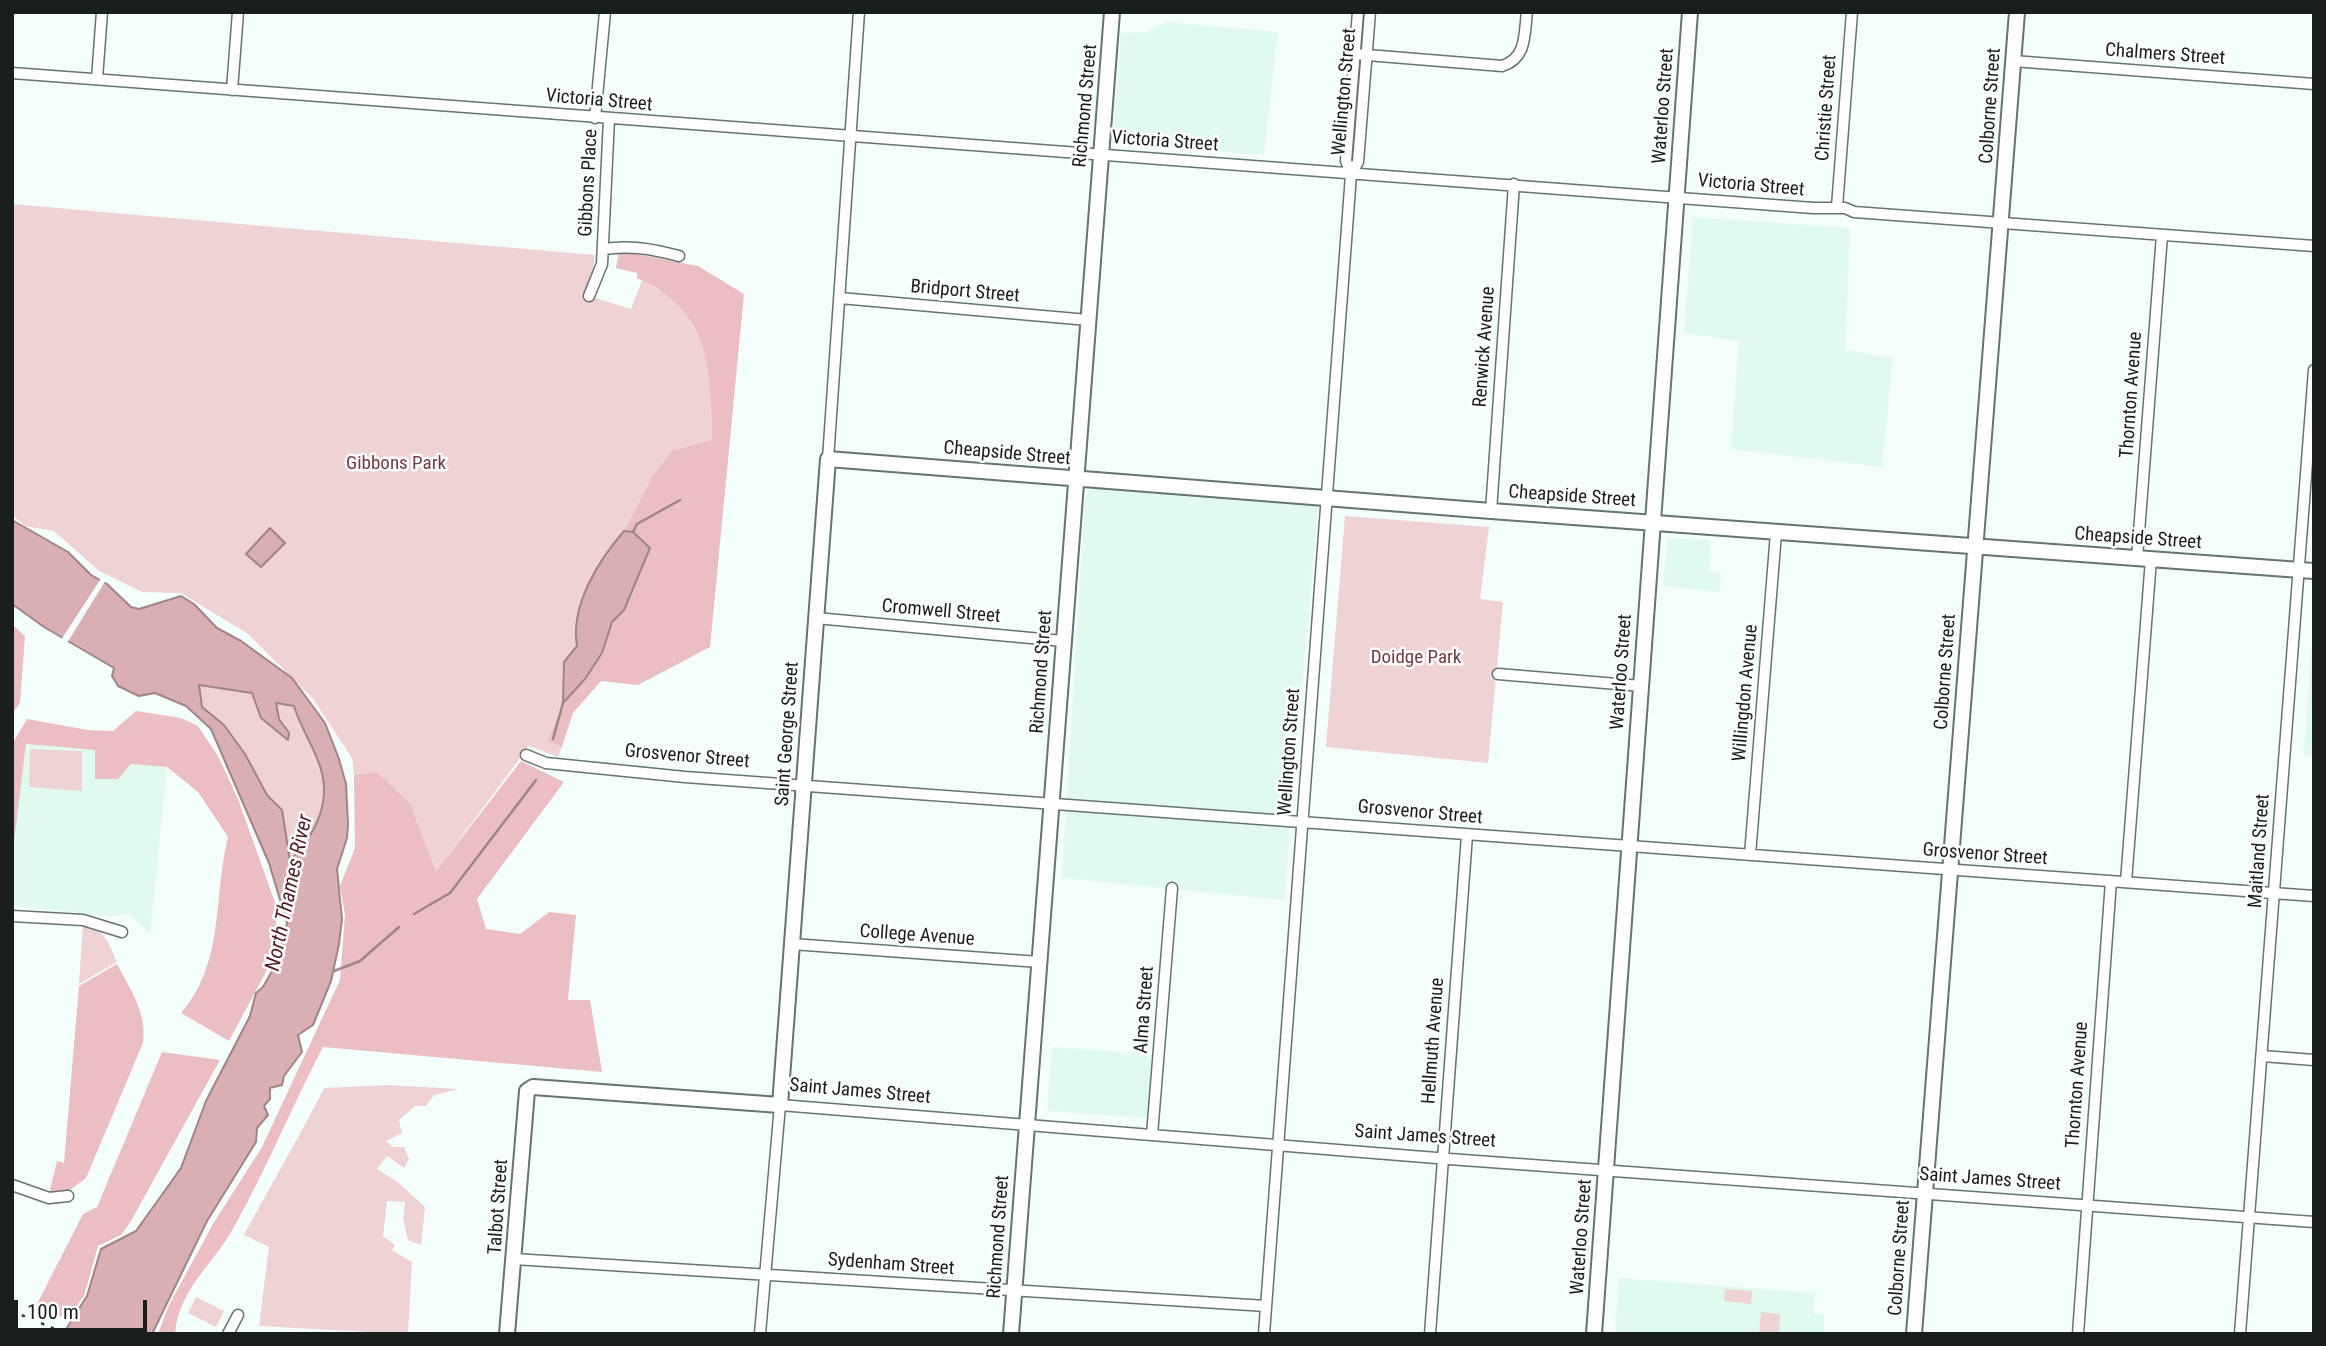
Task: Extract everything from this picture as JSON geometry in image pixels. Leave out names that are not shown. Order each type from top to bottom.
[{"type":"street","points":[[96,79],[102,12]]},
{"type":"street","points":[[232,90],[238,12]]},
{"type":"street","points":[[596,118],[606,12]]},
{"type":"street","name":"Saint George Street","points":[[760,1334],[841,298],[859,12]]},
{"type":"street","name":"Richmond Street","points":[[1011,1334],[1112,12]]},
{"type":"street","name":"Wellington Street","points":[[1264,1334],[1351,173],[1346,161],[1358,12]]},
{"type":"street","name":"Wellington Street","points":[[1351,173],[1359,162],[1370,12]]},
{"type":"street","points":[[1355,54],[1502,66],[1513,62],[1521,52],[1527,12]]},
{"type":"street","name":"Waterloo Street","points":[[1594,1334],[1690,12]]},
{"type":"street","name":"Christie Street","points":[[1837,207],[1852,12]]},
{"type":"street","name":"Colborne Street","points":[[1913,1334],[2017,12]]},
{"type":"street","name":"Chalmers Street","points":[[2013,61],[2314,84]]},
{"type":"street","name":"Victoria Street","points":[[12,73],[850,137],[1837,207],[1854,212],[2314,246]]},
{"type":"street","name":"Gibbons Place","points":[[589,296],[600,272],[603,249],[609,119]]},
{"type":"street","name":"Renwick Avenue","points":[[1491,511],[1514,184]]},
{"type":"street","name":"Thornton Avenue","points":[[2126,882],[2162,235]]},
{"type":"street","name":"Gibbons Place","points":[[603,249],[635,246],[679,256]]},
{"type":"street","name":"Bridport Street","points":[[841,298],[1088,320]]},
{"type":"street","name":"Maitland Street","points":[[2240,1334],[2274,893],[2306,570],[2314,370]]},
{"type":"street","name":"Cheapside Street","points":[[828,459],[1776,533],[2306,570]]},
{"type":"street","name":"Willingdon Avenue","points":[[1750,855],[1776,533]]},
{"type":"street","name":"Cromwell Street","points":[[816,618],[1063,641]]},
{"type":"street","points":[[1498,674],[1641,686]]},
{"type":"street","name":"Grosvenor Street","points":[[526,755],[546,763],[667,775],[2314,896]]},
{"type":"street","name":"Hellmuth Avenue","points":[[1430,1334],[1467,835]]},
{"type":"street","name":"Thornton Avenue","points":[[2078,1334],[2111,881]]},
{"type":"street","name":"Alma Street","points":[[1152,1135],[1172,888]]},
{"type":"street","points":[[12,916],[83,920],[122,932]]},
{"type":"street","name":"College Avenue","points":[[792,944],[1039,962]]},
{"type":"street","points":[[2262,1056],[2314,1060]]},
{"type":"street","name":"Saint James Street","points":[[533,1087],[2314,1223]]},
{"type":"street","name":"Talbot Street","points":[[507,1334],[527,1091],[533,1087]]},
{"type":"street","points":[[12,1185],[49,1198],[68,1196]]},
{"type":"street","name":"Sydenham Street","points":[[514,1259],[1266,1306]]},
{"type":"street","points":[[228,1334],[238,1315]]},
{"type":"shaded area","points":[[1166,22],[1278,32],[1264,155],[1118,144],[1113,138],[1121,33],[1147,32]]},
{"type":"shaded area","points":[[1693,217],[1850,228],[1845,350],[1893,358],[1882,467],[1731,449],[1739,341],[1684,333]]},
{"type":"shaded area","points":[[626,252],[698,266],[744,294],[710,647],[638,685],[601,681],[573,713],[562,747],[547,741],[563,703],[585,679],[602,653],[612,622],[624,610],[650,548],[633,532],[624,531],[652,477],[672,451],[712,440],[707,366],[693,325],[680,307],[637,278],[637,273],[616,268],[619,253]]},
{"type":"shaded area","points":[[1089,488],[1318,504],[1284,900],[1062,878],[1085,500]]},
{"type":"shaded area","points":[[1668,538],[1711,540],[1709,572],[1721,573],[1720,592],[1663,586]]},
{"type":"shaded area","points":[[12,624],[25,636],[20,703],[12,714]]},
{"type":"shaded area","points":[[2311,649],[2314,649],[2314,756],[2304,755]]},
{"type":"shaded area","points":[[136,711],[181,718],[198,726],[218,756],[238,799],[277,908],[274,957],[229,1041],[181,1013],[195,994],[211,951],[228,837],[198,792],[167,767],[131,764],[118,779],[95,779],[95,750],[26,744],[12,858],[12,744],[27,719],[88,730],[113,731]]},
{"type":"shaded area","points":[[26,744],[95,750],[95,779],[130,764],[167,767],[150,934],[129,914],[112,916],[12,906],[12,858]]},
{"type":"shaded area","points":[[521,761],[564,782],[477,899],[486,929],[520,934],[549,912],[576,915],[568,1000],[590,1000],[602,1072],[323,1047],[234,1227],[183,1303],[175,1334],[158,1334],[169,1305],[213,1224],[262,1147],[340,980],[345,915],[340,886],[355,848],[354,775],[377,772],[410,803],[436,871]]},
{"type":"shaded area","points":[[117,964],[143,1021],[143,1043],[86,1178],[67,1192],[49,1194],[57,1161],[64,1163],[79,986]]},
{"type":"shaded area","points":[[1052,1047],[1152,1054],[1148,1118],[1047,1111]]},
{"type":"shaded area","points":[[162,1052],[220,1060],[131,1221],[121,1235],[98,1246],[84,1296],[67,1319],[36,1306],[83,1214],[97,1207]]},
{"type":"shaded area","points":[[1619,1278],[1815,1293],[1813,1314],[1824,1314],[1824,1334],[1615,1334]]},
{"type":"green space","name":"Gibbons Park","points":[[12,204],[595,255],[589,296],[631,309],[642,280],[681,304],[702,343],[711,376],[712,441],[652,477],[624,531],[610,547],[588,586],[575,633],[577,646],[564,662],[563,703],[547,740],[562,747],[558,757],[529,746],[436,871],[410,803],[377,772],[354,775],[352,758],[313,699],[248,634],[181,593],[142,592],[99,571],[54,531],[25,526],[12,515]]},
{"type":"green space","name":"Doidge Park","points":[[1345,516],[1489,527],[1480,599],[1503,602],[1488,763],[1326,747]]},
{"type":"green space","points":[[198,684],[252,693],[261,718],[289,733],[279,719],[276,703],[294,706],[319,762],[324,789],[320,816],[307,840],[290,862],[282,810],[267,795],[245,754],[224,725],[202,707]]},
{"type":"green space","points":[[30,749],[82,751],[82,791],[29,787]]},
{"type":"green space","points":[[83,923],[97,930],[105,938],[117,962],[79,984]]},
{"type":"green space","points":[[387,1085],[459,1089],[434,1095],[426,1106],[415,1106],[399,1120],[402,1133],[386,1141],[393,1147],[404,1147],[409,1159],[404,1168],[387,1156],[377,1169],[399,1183],[425,1207],[421,1245],[408,1240],[403,1219],[405,1202],[387,1201],[383,1236],[395,1245],[392,1250],[412,1262],[408,1334],[259,1326],[269,1247],[244,1235],[324,1088]]},
{"type":"green space","points":[[1725,1289],[1752,1291],[1751,1304],[1724,1301]]},
{"type":"green space","points":[[196,1297],[224,1311],[216,1327],[188,1313]]},
{"type":"green space","points":[[1761,1312],[1780,1314],[1779,1334],[1759,1334]]},
{"type":"water","name":"North Thames River","points":[[12,520],[68,552],[91,575],[107,584],[131,607],[139,609],[181,596],[194,604],[217,628],[241,641],[292,678],[325,723],[346,784],[347,838],[337,869],[342,919],[331,981],[313,1025],[298,1035],[302,1052],[284,1076],[282,1085],[270,1088],[270,1099],[264,1106],[268,1115],[257,1128],[256,1142],[207,1221],[152,1334],[63,1334],[87,1296],[101,1249],[136,1231],[181,1168],[206,1101],[250,1016],[256,993],[263,987],[276,964],[287,923],[269,863],[211,729],[186,706],[155,693],[139,696],[118,686],[112,676],[114,668],[44,627],[12,604]],"holes":[[[199,685],[252,693],[261,718],[288,740],[289,733],[279,719],[276,703],[294,706],[322,775],[324,789],[320,815],[308,839],[290,861],[282,810],[267,795],[245,754],[224,725],[202,707]]]},
{"type":"water","points":[[270,528],[285,543],[261,567],[246,554]]},
{"type":"water","points":[[624,531],[633,532],[650,548],[624,610],[612,622],[602,653],[585,679],[563,703],[564,662],[577,646],[576,630],[582,599],[596,569]]},
{"type":"pier","points":[[102,577],[106,580],[67,643],[61,640]]},
{"type":"waterway","points":[[633,532],[637,524],[680,500]]},
{"type":"waterway","points":[[553,739],[563,703]]},
{"type":"waterway","points":[[414,914],[450,893],[536,780]]},
{"type":"waterway","points":[[334,971],[360,961],[399,927]]},
{"type":"railway","points":[[12,1311],[67,1334]]}]
